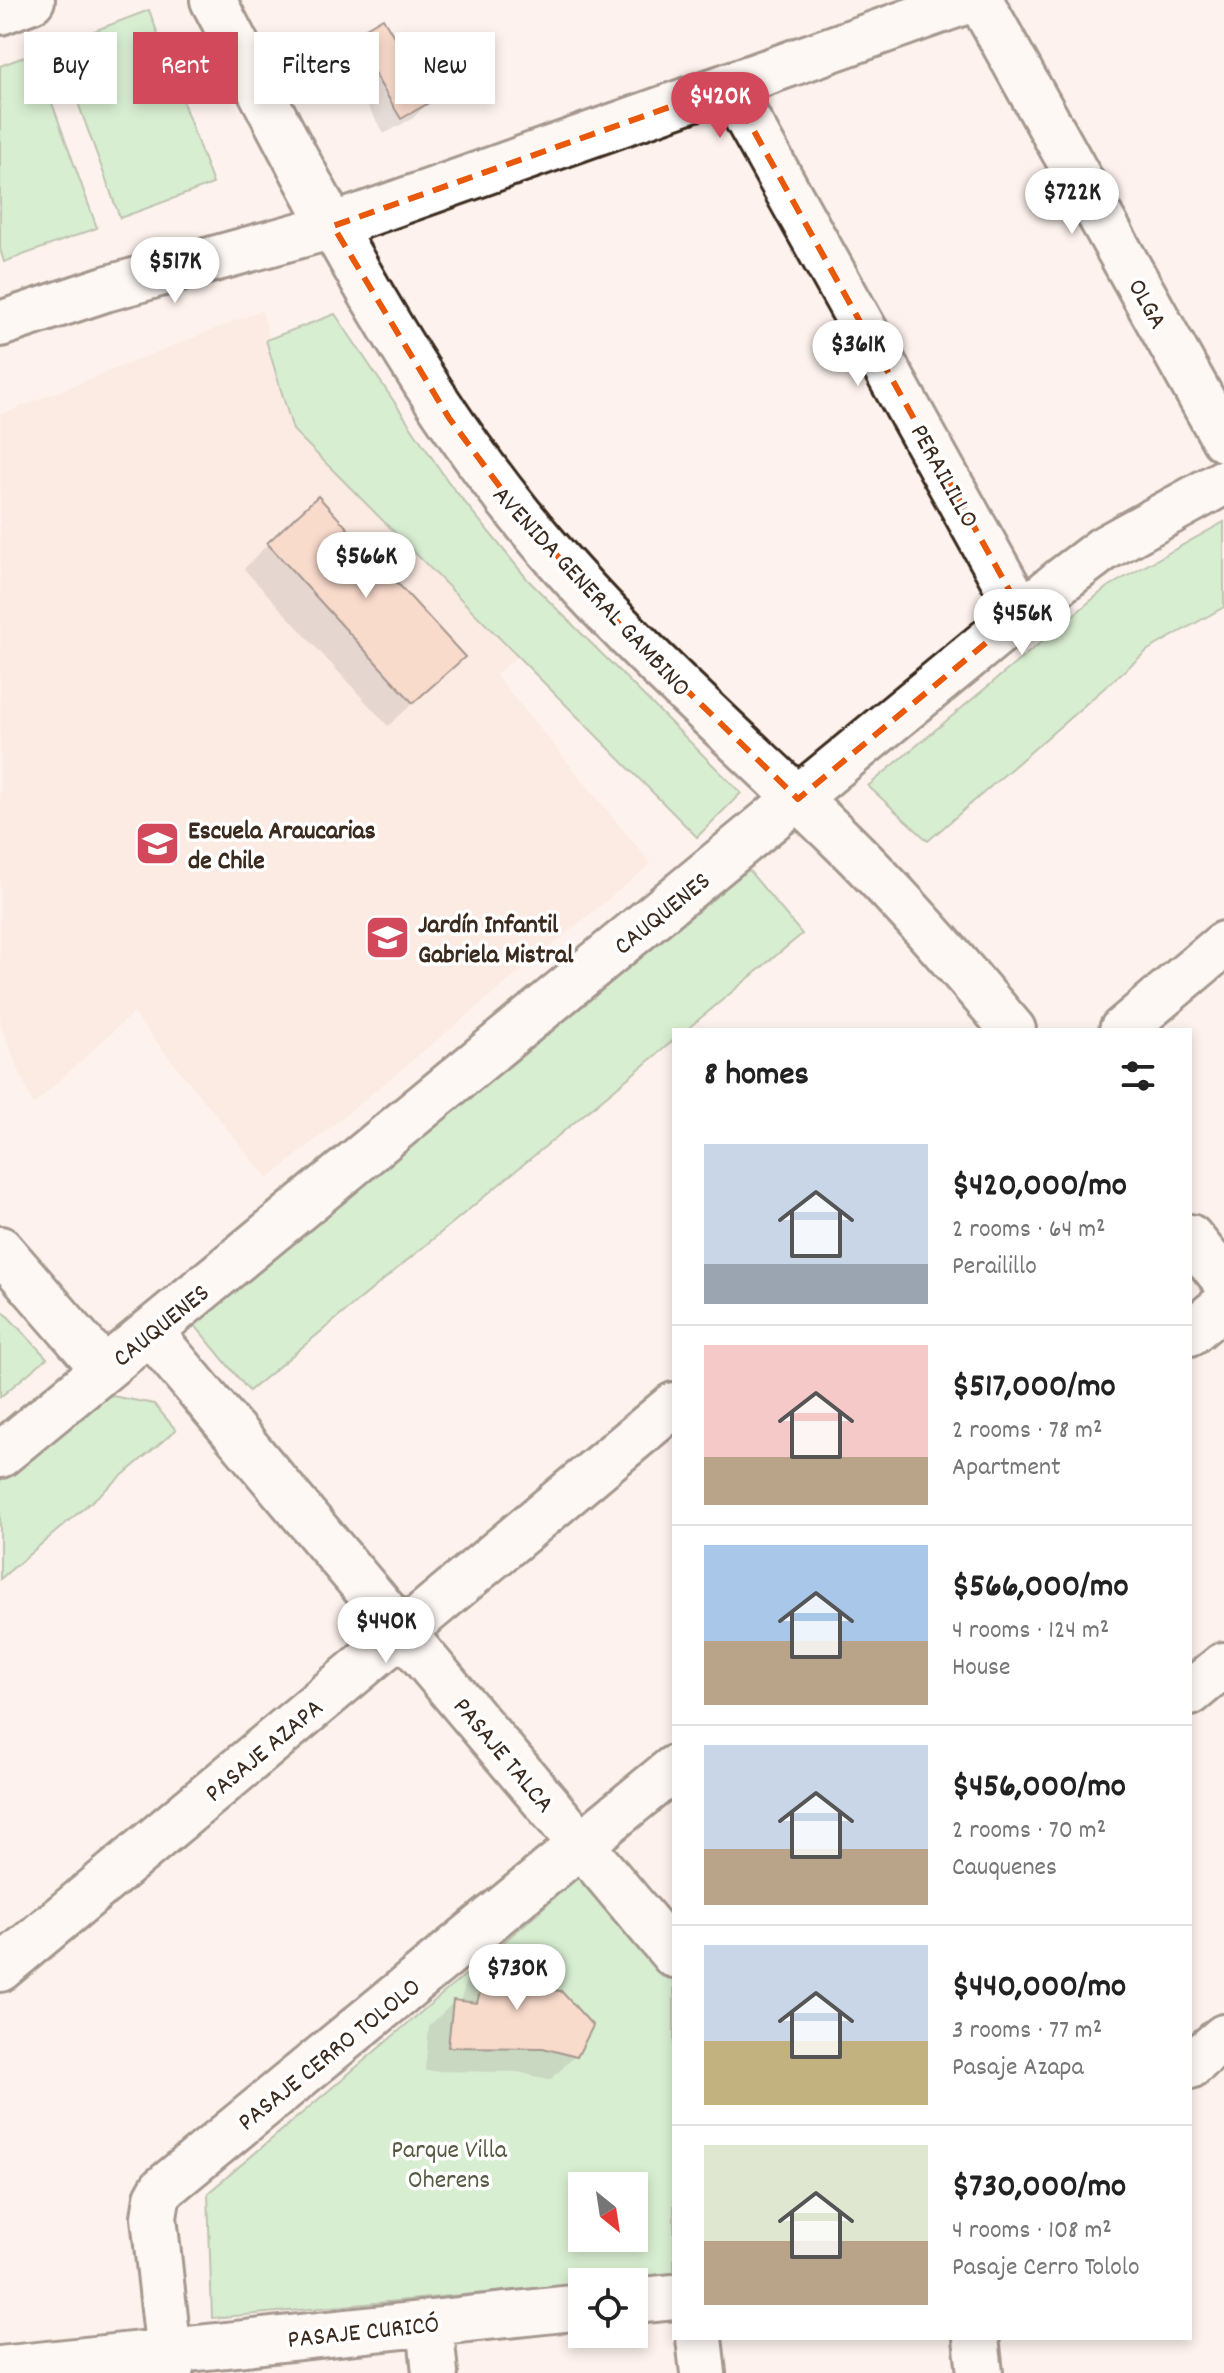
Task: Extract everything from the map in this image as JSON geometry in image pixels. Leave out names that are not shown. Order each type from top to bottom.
[{"type":"street","points":[[0,12],[32,0]]},
{"type":"street","name":"AVENIDA GENERAL GAMBINO","points":[[213,0],[333,226],[449,418],[486,472],[523,518],[633,639],[926,929],[1011,1028]]},
{"type":"street","points":[[0,324],[105,289],[333,226],[729,86],[909,10],[970,0]]},
{"type":"street","name":"OLGA","points":[[980,0],[1224,439]]},
{"type":"street","name":"PERAILILLO","points":[[729,86],[1022,613]]},
{"type":"street","name":"CAUQUENES","points":[[0,1455],[1022,613],[1103,549],[1224,482]]},
{"type":"street","points":[[1124,1028],[1224,944]]},
{"type":"street","points":[[1192,1239],[1224,1279]]},
{"type":"street","points":[[0,1249],[104,1369]]},
{"type":"street","points":[[1192,1331],[1224,1305]]},
{"type":"street","name":"PASAJE TALCA","points":[[150,1332],[672,1953]]},
{"type":"street","name":"PASAJE AZAPA","points":[[0,1969],[672,1407]]},
{"type":"street","points":[[1192,1691],[1224,1665]]},
{"type":"street","name":"PASAJE CERRO TOLOLO","points":[[170,2362],[154,2217],[162,2189],[672,1770]]},
{"type":"street","points":[[1192,2064],[1224,2037]]},
{"type":"street","points":[[648,2300],[672,2297]]},
{"type":"street","name":"PASAJE CURICÓ","points":[[0,2369],[170,2362],[430,2323],[568,2308]]},
{"type":"street","points":[[430,2323],[435,2373]]},
{"type":"street","points":[[699,2340],[703,2373]]},
{"type":"street","points":[[976,2340],[980,2373]]},
{"type":"highlighted area","points":[[729,86],[1022,613],[798,799],[623,628],[523,518],[449,418],[333,226]]},
{"type":"shaded area","name":"Escuela Araucarias de Chile","points":[[262,310],[293,430],[518,655],[496,675],[651,864],[268,1179],[133,1013],[33,1105],[0,1024],[0,415]]},
{"type":"green space","points":[[149,10],[157,32],[133,32],[133,104],[184,104],[213,184],[120,218],[78,104],[117,104],[117,32],[91,32]]},
{"type":"green space","points":[[24,57],[24,104],[52,104],[97,228],[4,262],[0,249],[0,66]]},
{"type":"green space","points":[[335,314],[449,483],[528,580],[741,793],[697,837],[293,430],[266,340]]},
{"type":"green space","points":[[1224,522],[1224,607],[1148,650],[928,841],[868,786],[1106,588]]},
{"type":"green space","points":[[746,867],[802,934],[688,1028],[672,1028],[672,1042],[249,1391],[193,1323]]},
{"type":"green space","points":[[0,1308],[47,1358],[0,1397]]},
{"type":"green space","points":[[96,1393],[154,1404],[176,1430],[0,1579],[0,1473]]},
{"type":"green space","name":"Parque Villa Oherens","points":[[583,1868],[672,1974],[672,2276],[648,2278],[648,2268],[568,2268],[568,2285],[212,2318],[208,2193],[539,1912]]},
{"type":"building","points":[[383,18],[395,38],[395,104],[427,104],[401,119],[379,82],[379,32],[359,32]]},
{"type":"building","points":[[318,496],[465,657],[413,703],[267,543]]},
{"type":"building","points":[[493,1945],[526,1948],[525,1987],[561,1991],[593,2026],[577,2057],[543,2048],[448,2047],[453,2000],[477,2003]]},
{"type":"place","name":"Escuela Araucarias de Chile","points":[[157,844]]},
{"type":"place","name":"Jardín Infantil Gabriela Mistral","points":[[387,938]]}]
